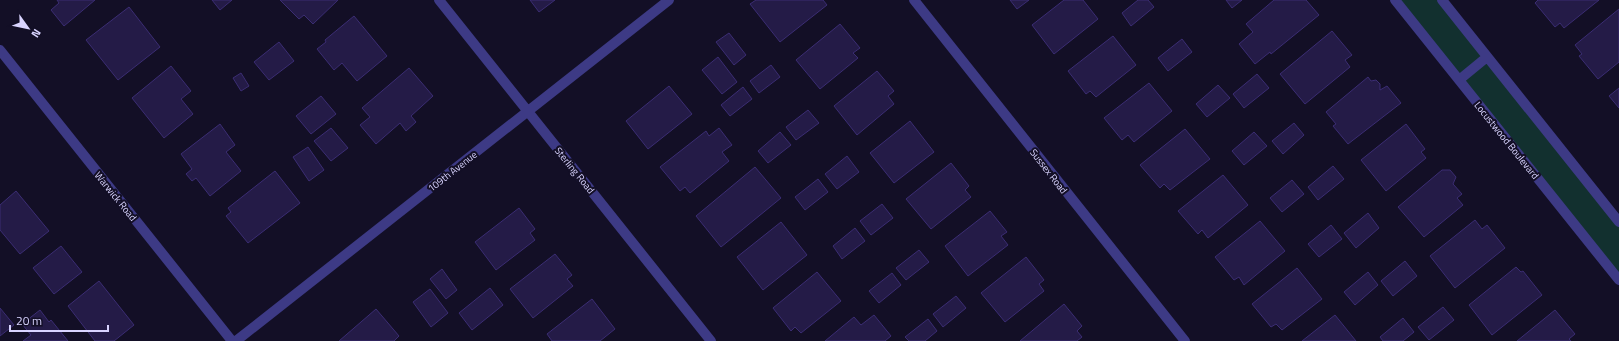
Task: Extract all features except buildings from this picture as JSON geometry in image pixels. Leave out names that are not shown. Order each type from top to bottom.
[{"type":"street","name":"Sterling Road","points":[[439,0],[711,341]]},
{"type":"street","name":"109th Avenue","points":[[236,341],[669,0]]},
{"type":"street","name":"Sussex Road","points":[[914,0],[1185,341]]},
{"type":"street","name":"Locustwood Boulevard","points":[[1395,0],[1619,280]]},
{"type":"street","points":[[1442,0],[1619,222]]},
{"type":"street","name":"Warwick Road","points":[[0,50],[232,341]]},
{"type":"street","points":[[1459,80],[1487,57]]},
{"type":"green space","points":[[1395,0],[1442,0],[1619,222],[1619,280]]}]
